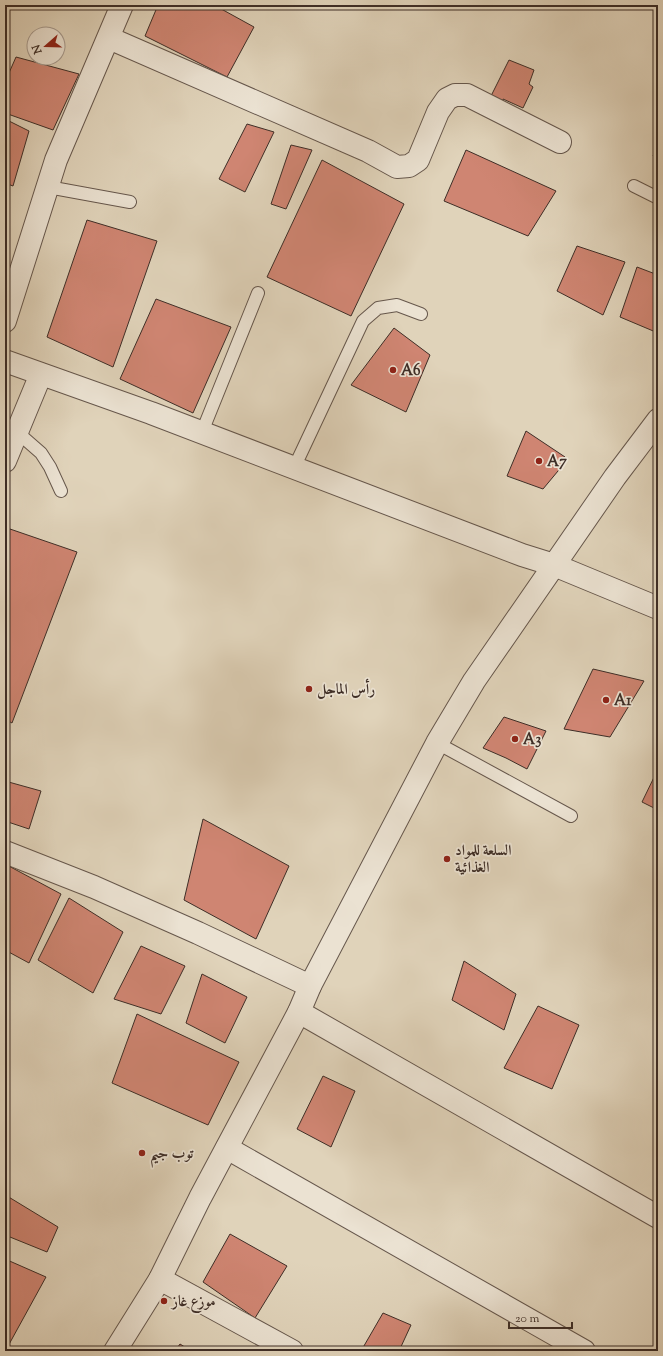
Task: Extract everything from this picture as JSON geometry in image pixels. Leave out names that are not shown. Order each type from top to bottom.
[{"type":"street","points":[[5,321],[56,160],[122,5]]},
{"type":"street","points":[[109,38],[368,151],[397,167],[409,166],[418,160],[438,112],[447,99],[455,95],[467,95],[560,142]]},
{"type":"street","points":[[5,361],[202,432],[522,555],[554,565],[658,608]]},
{"type":"street","points":[[5,461],[40,374]]},
{"type":"street","points":[[115,1351],[160,1279],[299,1012],[310,986],[437,743],[474,681],[615,477],[658,420]]},
{"type":"street","points":[[5,852],[94,887],[170,920],[310,986]]},
{"type":"street","points":[[299,1012],[658,1217]]},
{"type":"street","points":[[227,1148],[584,1351]]},
{"type":"street","points":[[160,1279],[292,1351]]},
{"type":"lane","points":[[634,186],[658,198]]},
{"type":"lane","points":[[48,187],[130,202]]},
{"type":"lane","points":[[202,432],[258,293]]},
{"type":"lane","points":[[294,468],[363,321],[378,308],[397,305],[421,314]]},
{"type":"lane","points":[[17,432],[41,453],[61,491]]},
{"type":"lane","points":[[437,743],[571,816]]},
{"type":"building","points":[[158,5],[214,5],[254,27],[227,77],[145,36]]},
{"type":"building","points":[[16,57],[26,60],[26,66],[49,66],[79,74],[53,130],[5,113],[5,82]]},
{"type":"building","points":[[509,60],[534,70],[529,84],[533,87],[523,108],[503,99],[502,107],[490,98]]},
{"type":"building","points":[[5,119],[29,131],[13,186],[5,183]]},
{"type":"building","points":[[247,124],[274,132],[245,192],[219,179]]},
{"type":"building","points":[[291,145],[312,150],[286,209],[271,204]]},
{"type":"building","points":[[658,146],[658,159],[653,156]]},
{"type":"building","points":[[466,150],[556,191],[528,236],[444,201]]},
{"type":"building","points":[[322,160],[404,204],[351,316],[267,277]]},
{"type":"building","points":[[87,220],[157,241],[113,367],[47,337]]},
{"type":"building","points":[[577,246],[625,262],[603,315],[557,291]]},
{"type":"building","points":[[637,267],[658,275],[658,333],[620,317]]},
{"type":"building","points":[[156,299],[231,327],[193,413],[120,379]]},
{"type":"building","name":"A6","points":[[394,328],[430,355],[406,412],[351,385]]},
{"type":"building","name":"A7","points":[[526,431],[565,457],[563,465],[543,489],[507,476]]},
{"type":"building","points":[[10,529],[77,552],[12,723],[5,719],[5,542]]},
{"type":"building","name":"A1","points":[[593,669],[644,681],[610,737],[564,729]]},
{"type":"building","name":"A3","points":[[504,717],[546,731],[527,769],[483,748]]},
{"type":"building","points":[[658,769],[658,810],[642,802]]},
{"type":"building","points":[[5,781],[41,791],[29,829],[5,821]]},
{"type":"building","points":[[203,819],[289,866],[256,939],[184,900]]},
{"type":"building","points":[[5,864],[61,894],[29,963],[5,950]]},
{"type":"building","points":[[69,898],[123,932],[93,993],[38,960]]},
{"type":"building","points":[[141,946],[185,966],[161,1014],[114,999]]},
{"type":"building","points":[[464,961],[516,994],[504,1030],[452,1000]]},
{"type":"building","points":[[202,974],[247,997],[225,1043],[186,1023]]},
{"type":"building","points":[[538,1006],[579,1025],[552,1089],[504,1068]]},
{"type":"building","points":[[137,1014],[239,1062],[208,1125],[112,1083]]},
{"type":"building","points":[[323,1076],[355,1091],[331,1147],[297,1129]]},
{"type":"building","points":[[7,1196],[58,1227],[47,1252],[5,1235],[5,1201]]},
{"type":"building","points":[[230,1234],[287,1266],[255,1318],[203,1282]]},
{"type":"building","points":[[5,1259],[46,1277],[7,1348],[5,1347]]},
{"type":"building","points":[[383,1313],[411,1325],[399,1351],[361,1351]]},
{"type":"building","points":[[180,1344],[191,1351],[175,1351]]},
{"type":"place","name":"A6","points":[[393,370]]},
{"type":"place","name":"A7","points":[[539,461]]},
{"type":"place","name":"رأس الماجل","points":[[309,689]]},
{"type":"place","name":"A1","points":[[606,700]]},
{"type":"place","name":"A3","points":[[515,739]]},
{"type":"place","name":"السلعة للمواد الغذائية","points":[[447,859]]},
{"type":"place","name":"توب جيم","points":[[142,1153]]},
{"type":"place","name":"موزع غاز","points":[[164,1301]]}]
